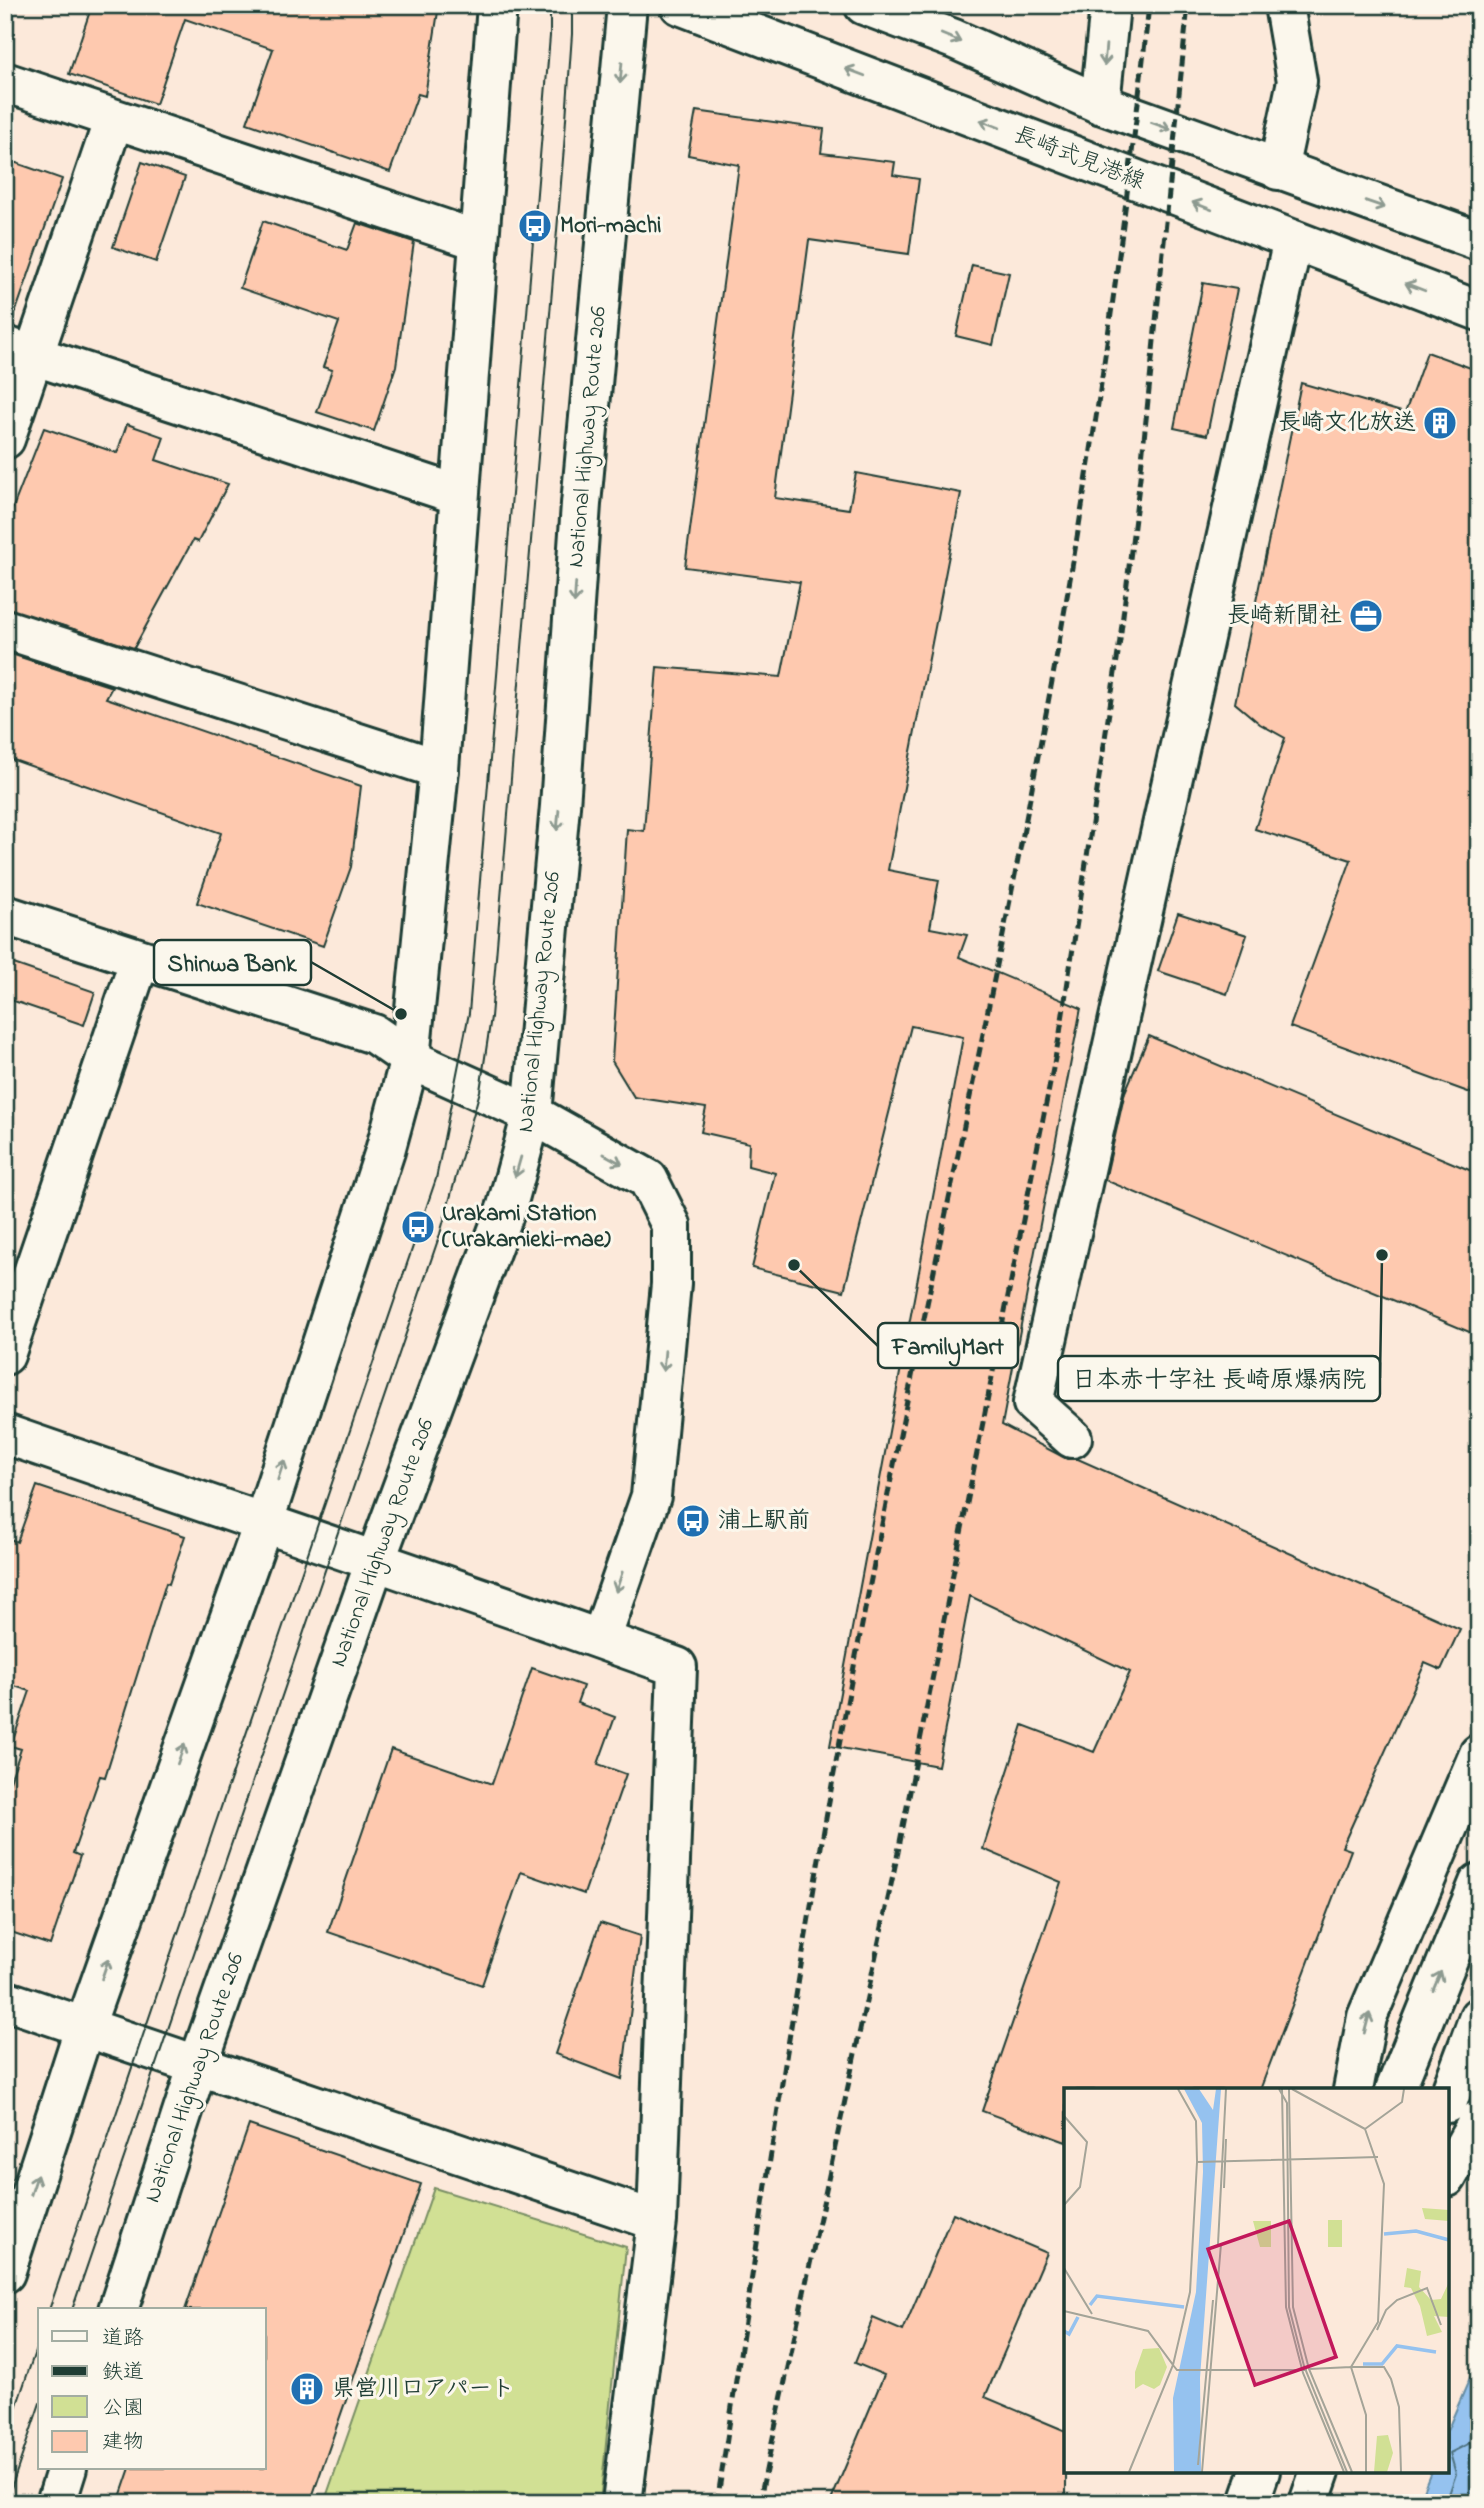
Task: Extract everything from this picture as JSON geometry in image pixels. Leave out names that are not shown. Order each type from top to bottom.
[{"type":"main road","points":[[5,2273],[85,2026],[263,1524],[385,1151],[410,1059],[439,769],[477,240],[497,5]]},
{"type":"main road","name":"National Highway Route 206","points":[[119,2308],[198,2065],[376,1559],[507,1206],[532,1114],[560,806],[581,504],[627,5]]},
{"type":"main road","name":"長崎式見港線","points":[[680,5],[1479,312]]},
{"type":"main road","points":[[864,5],[954,39],[1100,104],[1479,241]]},
{"type":"main road","points":[[1100,104],[1110,5]]},
{"type":"main road","points":[[1278,170],[1297,81],[1284,5]]},
{"type":"main road","points":[[5,82],[477,240]]},
{"type":"main road","points":[[5,439],[19,351],[114,119]]},
{"type":"main road","points":[[1072,1438],[1033,1403],[1293,240]]},
{"type":"main road","points":[[19,351],[459,495]]},
{"type":"main road","points":[[5,629],[439,769]]},
{"type":"main road","points":[[5,915],[374,1034],[410,1059],[532,1114],[648,1179],[671,1225],[671,1284],[651,1496],[601,1639]]},
{"type":"main road","points":[[5,1355],[140,959]]},
{"type":"main road","points":[[5,1434],[263,1524],[376,1559],[677,1667],[657,2221],[622,2503]]},
{"type":"main road","points":[[1353,2088],[1367,2017],[1479,1754]]},
{"type":"main road","points":[[1396,2088],[1479,1883]]},
{"type":"main road","points":[[5,2000],[657,2221]]},
{"type":"main road","points":[[1449,2098],[1479,2017]]},
{"type":"main road","points":[[1449,2173],[1479,2120]]},
{"type":"main road","points":[[55,2503],[66,2470]]},
{"type":"main road","points":[[1249,2503],[1259,2473]]},
{"type":"main road","points":[[1309,2503],[1319,2473]]},
{"type":"green space","points":[[434,2188],[626,2247],[600,2503],[324,2503]]},
{"type":"water","points":[[1479,2357],[1479,2503],[1418,2503],[1430,2473],[1449,2473],[1449,2426]]},
{"type":"building","points":[[92,5],[439,5],[425,96],[418,94],[390,172],[247,123],[273,49],[185,19],[156,104],[69,74]]},
{"type":"building","points":[[696,111],[824,129],[821,153],[895,162],[893,175],[919,179],[909,254],[809,240],[775,498],[849,509],[856,473],[961,493],[888,870],[939,880],[930,928],[967,935],[959,957],[1081,1008],[1002,1425],[1067,1459],[1078,1459],[1460,1629],[1441,1670],[1425,1663],[1342,1847],[1351,1850],[1261,2088],[1064,2088],[1064,2141],[982,2111],[1061,1882],[983,1849],[1023,1725],[1094,1752],[1130,1672],[970,1596],[938,1766],[830,1746],[963,1037],[911,1026],[844,1291],[752,1268],[775,1173],[748,1166],[749,1143],[701,1132],[706,1108],[634,1097],[612,1061],[627,829],[644,831],[657,667],[781,677],[800,582],[685,567],[739,165],[688,155]]},
{"type":"building","points":[[5,159],[62,179],[11,325],[5,325]]},
{"type":"building","points":[[142,162],[185,177],[156,262],[113,247]]},
{"type":"building","points":[[263,221],[347,250],[357,223],[414,242],[396,366],[374,431],[317,412],[332,370],[323,367],[339,322],[240,288]]},
{"type":"building","points":[[972,265],[1009,273],[993,345],[956,336]]},
{"type":"building","points":[[1203,283],[1237,289],[1207,435],[1174,428]]},
{"type":"building","points":[[1427,352],[1479,371],[1479,1096],[1290,1027],[1351,860],[1255,829],[1285,738],[1260,724],[1235,703],[1301,383],[1405,413]]},
{"type":"building","points":[[127,424],[164,437],[156,460],[228,484],[198,542],[193,540],[134,648],[5,608],[5,528],[44,428],[117,453]]},
{"type":"building","points":[[5,652],[112,687],[106,698],[361,786],[351,867],[323,946],[197,903],[221,833],[5,757]]},
{"type":"building","points":[[1178,913],[1247,935],[1227,994],[1158,971]]},
{"type":"building","points":[[5,961],[95,992],[84,1025],[5,998]]},
{"type":"building","points":[[1149,1036],[1479,1174],[1479,1336],[1105,1180],[1125,1092]]},
{"type":"building","points":[[37,1486],[185,1536],[169,1584],[166,1583],[105,1777],[100,1776],[73,1853],[80,1856],[50,1945],[5,1930],[5,1796],[21,1749],[11,1746],[30,1691],[5,1683],[5,1537],[17,1542]]},
{"type":"building","points":[[532,1668],[583,1686],[577,1703],[615,1717],[598,1764],[626,1774],[584,1894],[521,1872],[482,1985],[328,1932],[391,1749],[492,1784]]},
{"type":"building","points":[[600,1923],[640,1936],[622,2079],[555,2054]]},
{"type":"building","name":"県営川口アパート","points":[[249,2125],[421,2184],[310,2503],[118,2503],[129,2470],[266,2470],[266,2308],[186,2308]]},
{"type":"building","points":[[953,2213],[1047,2253],[985,2397],[1064,2430],[1066,2503],[830,2503],[884,2375],[855,2363],[873,2318],[903,2331]]},
{"type":"tram line","points":[[50,2308],[436,1179],[469,1013],[550,36],[550,5]]},
{"type":"tram line","points":[[73,2308],[440,1234],[480,1091],[491,1017],[564,147],[572,5]]},
{"type":"tram line","points":[[5,2440],[38,2343]]},
{"type":"tram line","points":[[6,2503],[38,2409]]},
{"type":"railway","points":[[717,2503],[792,2023],[841,1735],[890,1482],[1020,851],[1076,545],[1104,366],[1149,5]]},
{"type":"railway","points":[[759,2503],[898,1852],[1060,1033],[1120,640],[1141,469],[1188,5]]},
{"type":"place","name":"Mori-machi","points":[[535,226]]},
{"type":"place","name":"長崎文化放送","points":[[1440,423]]},
{"type":"place","name":"長崎新聞社","points":[[1366,616]]},
{"type":"place","name":"Shinwa Bank","points":[[401,1014]]},
{"type":"place","name":"Urakami Station (Urakamieki-mae)","points":[[418,1227]]},
{"type":"place","name":"日本赤十字社 長崎原爆病院","points":[[1382,1255]]},
{"type":"place","name":"FamilyMart","points":[[794,1265]]},
{"type":"place","name":"浦上駅前","points":[[693,1521]]},
{"type":"place","name":"県営川口アパート","points":[[307,2389]]}]
